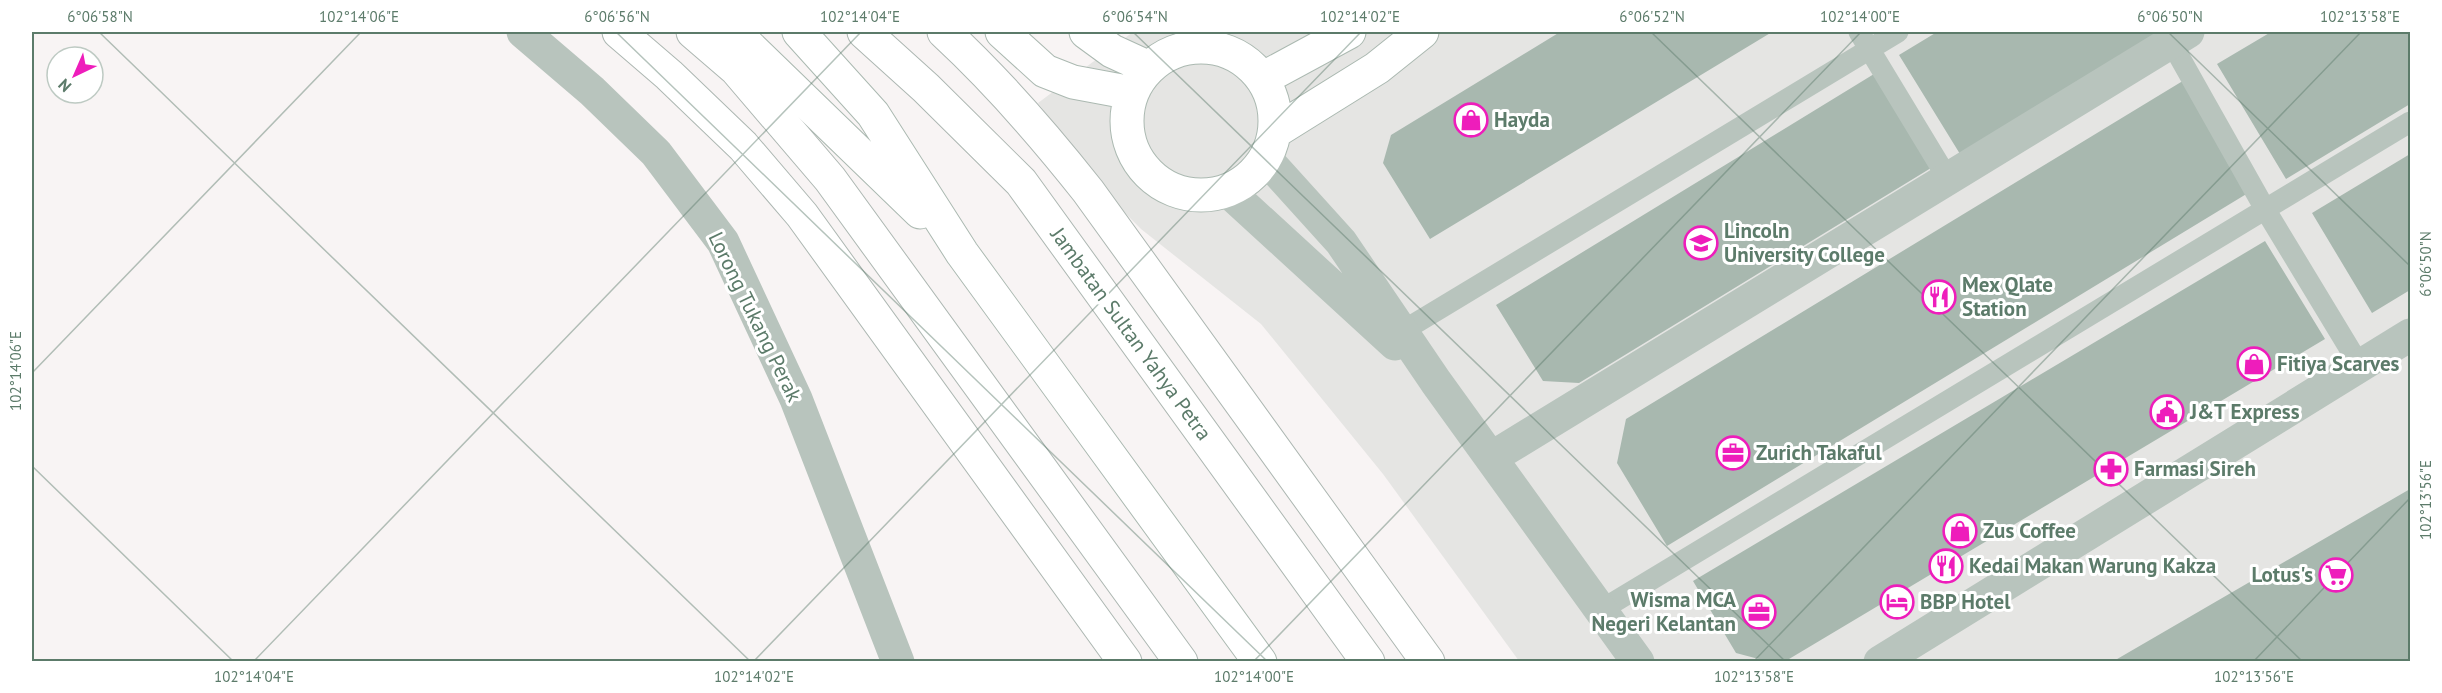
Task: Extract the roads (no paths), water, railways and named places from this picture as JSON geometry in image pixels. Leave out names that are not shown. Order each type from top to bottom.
[{"type":"main road","points":[[620,32],[743,146],[802,215],[1125,662]]},
{"type":"main road","points":[[693,32],[736,69],[830,178],[1180,662]]},
{"type":"main road","points":[[734,32],[962,253]]},
{"type":"main road","points":[[799,32],[873,114],[962,253],[1260,662]]},
{"type":"main road","name":"Jambatan Sultan Yahya Petra","points":[[864,32],[926,88],[1021,182],[1368,662]]},
{"type":"main road","points":[[944,32],[983,68],[1044,135],[1088,191],[1428,662]]},
{"type":"main road","points":[[1002,32],[1045,70],[1073,82],[1140,81]]},
{"type":"main road","points":[[1086,32],[1112,51],[1140,81]]},
{"type":"main road","points":[[1262,79],[1349,32]]},
{"type":"main road","points":[[1271,145],[1271,95],[1262,79],[1248,63],[1229,52],[1208,47],[1186,48],[1166,55],[1140,81],[1127,117],[1130,141],[1141,163],[1157,180],[1179,191],[1203,195],[1228,191],[1249,178],[1271,145],[1377,68],[1422,32]]},
{"type":"street","name":"Lorong Tukang Perak","points":[[523,32],[592,91],[656,153],[723,242],[796,399],[898,662]]},
{"type":"street","points":[[1491,458],[2179,37]]},
{"type":"street","points":[[1271,145],[1341,242],[1436,382],[1638,662]]},
{"type":"street","points":[[1228,191],[1436,382]]},
{"type":"street","points":[[1880,662],[2410,335]]},
{"type":"lane","points":[[1401,332],[1864,40],[1898,32]]},
{"type":"lane","points":[[2179,37],[2265,209],[2360,366]]},
{"type":"lane","points":[[1864,40],[1948,179]]},
{"type":"lane","points":[[1601,610],[2410,122]]},
{"type":"place","name":"Hayda","points":[[1471,120]]},
{"type":"place","name":"Lincoln University College","points":[[1701,243]]},
{"type":"place","name":"Mex Qlate Station","points":[[1939,297]]},
{"type":"place","name":"Fitiya Scarves","points":[[2254,364]]},
{"type":"place","name":"J&T Express","points":[[2167,412]]},
{"type":"place","name":"Zurich Takaful","points":[[1733,453]]},
{"type":"place","name":"Farmasi Sireh","points":[[2111,469]]},
{"type":"place","name":"Zus Coffee","points":[[1960,531]]},
{"type":"place","name":"Kedai Makan Warung Kakza","points":[[1946,566]]},
{"type":"place","name":"Lotus's","points":[[2336,575]]},
{"type":"place","name":"BBP Hotel","points":[[1897,602]]},
{"type":"place","name":"Wisma MCA Negeri Kelantan","points":[[1759,612]]}]
